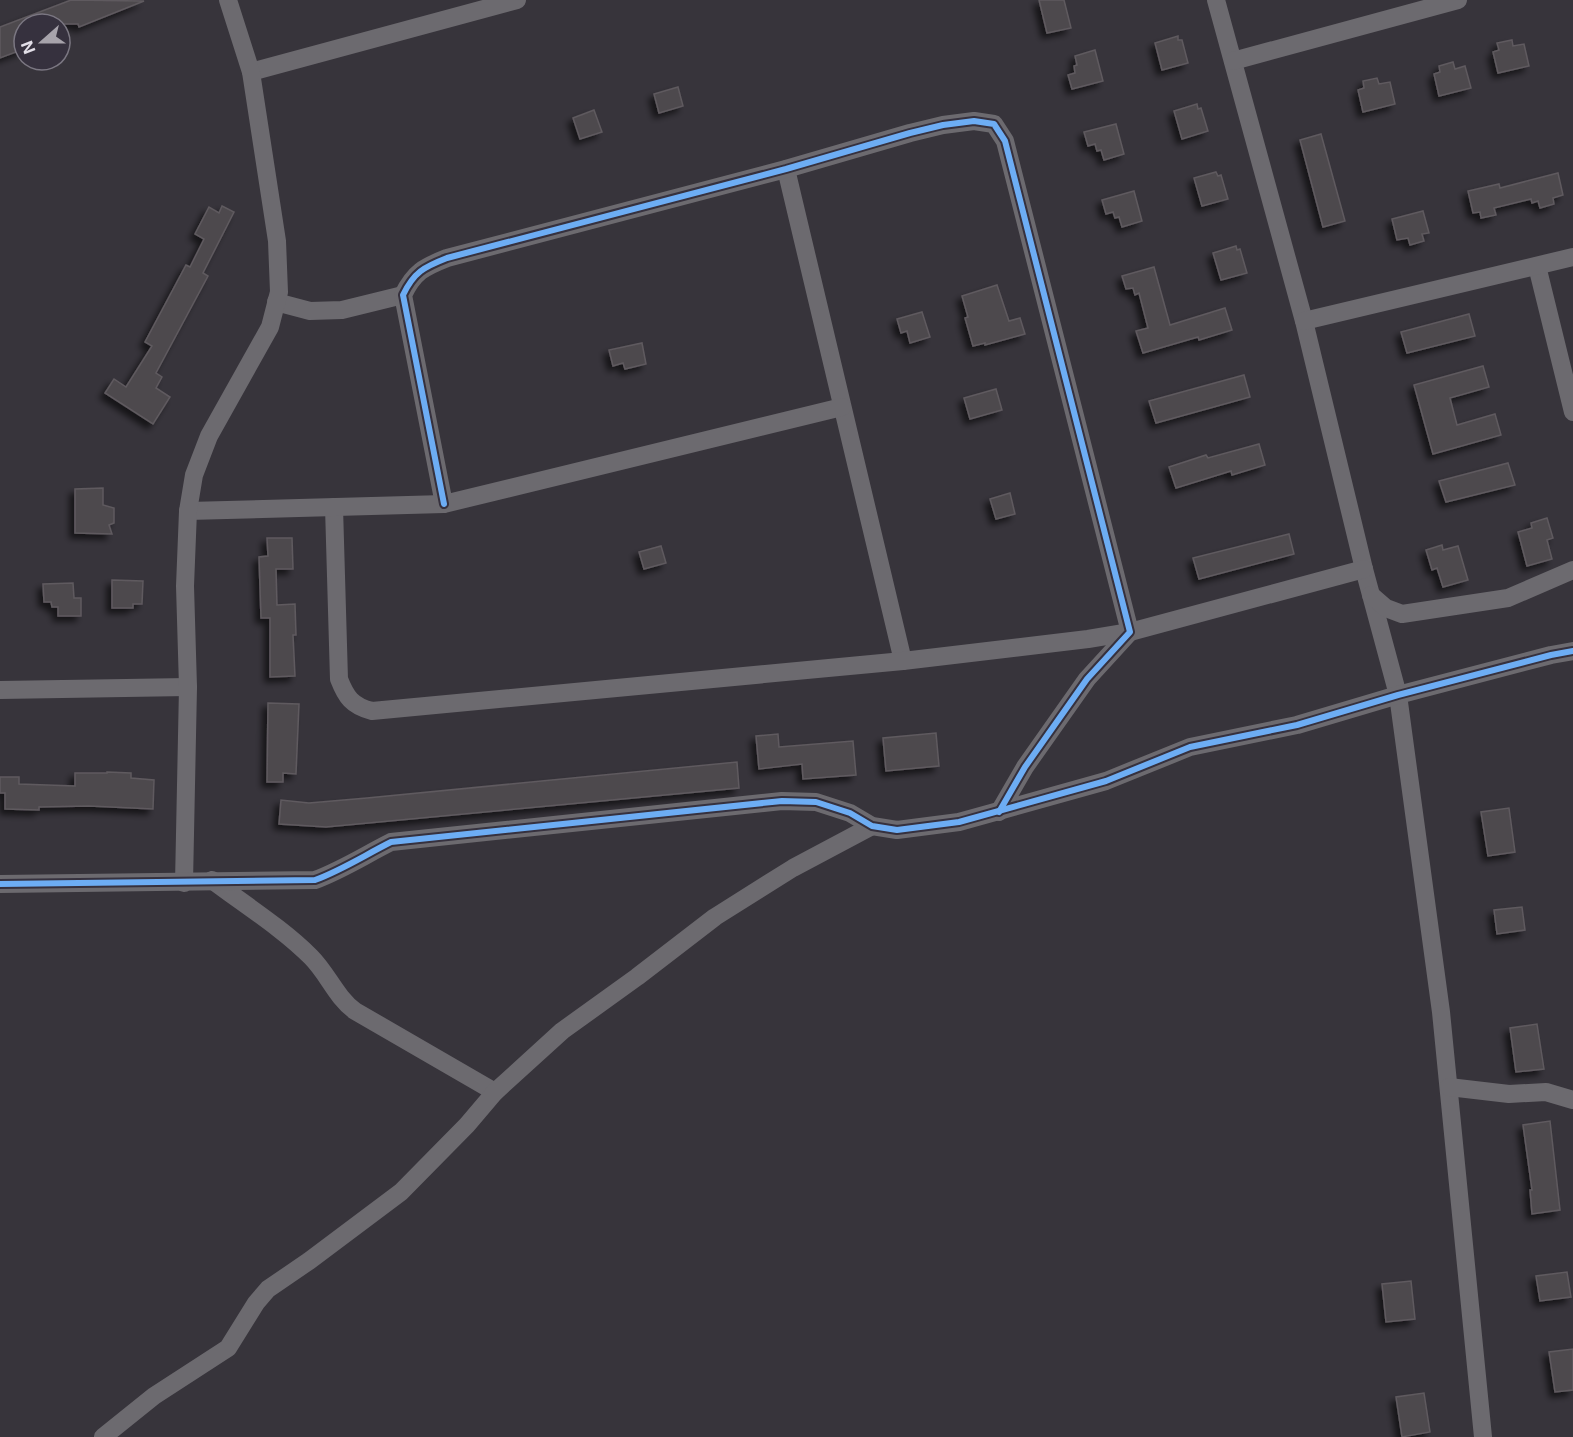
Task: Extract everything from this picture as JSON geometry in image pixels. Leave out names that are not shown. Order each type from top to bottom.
[{"type":"street","points":[[184,883],[188,687],[185,586],[189,511],[194,475],[209,436],[270,327],[279,292],[277,241],[251,72],[228,0]]},
{"type":"street","points":[[251,72],[517,0]]},
{"type":"street","points":[[1216,0],[1304,321],[1364,569],[1398,695],[1441,1011],[1484,1437]]},
{"type":"street","points":[[1233,61],[1458,0]]},
{"type":"street","points":[[444,504],[403,295],[410,280],[425,267],[447,258],[786,169],[910,133],[974,121],[994,124],[1005,141],[1130,632]]},
{"type":"street","points":[[786,169],[903,661]]},
{"type":"street","points":[[1304,321],[1573,256]]},
{"type":"street","points":[[1537,266],[1573,412]]},
{"type":"street","points":[[276,302],[310,311],[342,310],[403,295]]},
{"type":"street","points":[[189,511],[444,504],[843,408]]},
{"type":"street","points":[[334,507],[339,679],[345,695],[363,709],[372,711],[903,661],[1088,639],[1130,632],[1364,569]]},
{"type":"street","points":[[1371,595],[1386,608],[1402,614],[1508,598],[1573,570]]},
{"type":"street","points":[[999,812],[1025,767],[1087,679],[1130,632]]},
{"type":"street","points":[[0,884],[315,880],[337,872],[391,842],[782,801],[816,802],[850,813],[872,826],[897,830],[959,822],[1106,781],[1190,747],[1297,725],[1398,695],[1573,651]]},
{"type":"street","points":[[0,690],[188,687]]},
{"type":"street","points":[[103,1437],[154,1396],[228,1348],[256,1303],[268,1289],[401,1192],[467,1125],[495,1092],[562,1031],[715,917],[793,868],[872,826]]},
{"type":"street","points":[[212,880],[304,950],[322,968],[350,1007],[495,1092]]},
{"type":"street","points":[[1449,1087],[1497,1093],[1546,1092],[1573,1100]]},
{"type":"building","points":[[71,0],[144,1],[79,27],[78,24],[72,24],[72,12],[39,12]]},
{"type":"building","points":[[1039,0],[1064,0],[1071,28],[1047,33]]},
{"type":"building","points":[[12,22],[12,54],[0,58],[0,27]]},
{"type":"building","points":[[1178,36],[1178,40],[1182,40],[1188,63],[1162,70],[1155,43]]},
{"type":"building","points":[[1512,40],[1513,46],[1524,44],[1529,66],[1498,73],[1493,52],[1499,50],[1497,43]]},
{"type":"building","points":[[1095,50],[1103,81],[1072,89],[1068,75],[1075,73],[1074,66],[1077,65],[1075,56]]},
{"type":"building","points":[[1453,62],[1455,69],[1465,66],[1471,88],[1439,96],[1434,74],[1440,72],[1439,66]]},
{"type":"building","points":[[1377,78],[1379,84],[1390,82],[1395,104],[1363,112],[1358,90],[1364,88],[1363,81]]},
{"type":"building","points":[[678,87],[683,106],[659,113],[654,94]]},
{"type":"building","points":[[1197,104],[1198,109],[1201,108],[1208,131],[1182,139],[1174,111]]},
{"type":"building","points":[[594,110],[602,132],[580,139],[573,118]]},
{"type":"building","points":[[1116,124],[1124,154],[1104,160],[1101,150],[1097,151],[1095,144],[1088,146],[1084,132]]},
{"type":"building","points":[[1321,134],[1345,221],[1323,227],[1300,140]]},
{"type":"building","points":[[1216,172],[1218,176],[1221,175],[1228,199],[1202,206],[1194,178]]},
{"type":"building","points":[[1558,173],[1563,195],[1553,198],[1554,204],[1540,208],[1538,201],[1532,203],[1531,199],[1494,208],[1496,215],[1481,218],[1480,212],[1473,213],[1468,191],[1499,184],[1500,188]]},
{"type":"building","points":[[1134,191],[1142,221],[1122,227],[1119,217],[1115,218],[1113,212],[1106,214],[1102,200]]},
{"type":"building","points":[[222,206],[234,212],[203,273],[208,276],[156,373],[162,377],[156,388],[170,397],[153,424],[105,393],[114,379],[126,387],[152,346],[145,342],[186,265],[190,267],[204,239],[195,234],[209,207],[219,213]]},
{"type":"building","points":[[1423,211],[1429,233],[1422,234],[1424,241],[1410,245],[1408,238],[1397,240],[1392,219]]},
{"type":"building","points":[[1236,246],[1237,250],[1240,249],[1247,273],[1221,280],[1213,253]]},
{"type":"building","points":[[1154,267],[1170,325],[1225,308],[1232,330],[1143,353],[1136,331],[1148,328],[1139,293],[1135,295],[1133,288],[1126,289],[1122,276]]},
{"type":"building","points":[[997,285],[1009,321],[1020,318],[1025,334],[973,346],[962,296]]},
{"type":"building","points":[[922,312],[930,337],[910,343],[907,331],[901,333],[897,319]]},
{"type":"building","points":[[1469,314],[1475,336],[1407,353],[1401,332]]},
{"type":"building","points":[[642,343],[646,364],[625,369],[623,363],[613,366],[609,350]]},
{"type":"building","points":[[1483,366],[1489,387],[1450,398],[1457,425],[1495,414],[1501,435],[1433,454],[1414,385]]},
{"type":"building","points":[[1244,375],[1250,397],[1156,423],[1149,401]]},
{"type":"building","points":[[996,389],[1002,410],[970,419],[964,398]]},
{"type":"building","points":[[1259,444],[1265,465],[1232,475],[1231,471],[1176,488],[1169,467],[1206,455],[1208,458]]},
{"type":"building","points":[[1508,463],[1515,485],[1446,502],[1439,481]]},
{"type":"building","points":[[103,488],[103,505],[114,508],[114,523],[109,525],[112,534],[75,533],[75,489]]},
{"type":"building","points":[[1010,493],[1015,514],[996,519],[990,499]]},
{"type":"building","points":[[1547,518],[1553,538],[1547,540],[1552,559],[1527,566],[1518,532],[1532,528],[1531,523]]},
{"type":"building","points":[[1289,534],[1294,554],[1199,579],[1193,558]]},
{"type":"building","points":[[267,538],[292,538],[293,569],[276,569],[277,605],[295,604],[296,635],[293,635],[295,676],[270,677],[270,618],[261,618],[259,557],[268,556]]},
{"type":"building","points":[[1442,545],[1443,550],[1458,546],[1468,580],[1443,587],[1437,568],[1432,570],[1426,550]]},
{"type":"building","points":[[661,546],[666,563],[644,569],[639,552]]},
{"type":"building","points":[[112,580],[143,581],[142,604],[133,604],[133,608],[112,608]]},
{"type":"building","points":[[73,583],[74,598],[81,598],[81,616],[58,616],[58,607],[52,607],[51,602],[44,602],[43,584]]},
{"type":"building","points":[[268,703],[299,704],[296,774],[283,773],[283,782],[267,782]]},
{"type":"building","points":[[936,733],[939,766],[886,771],[883,738]]},
{"type":"building","points":[[778,734],[779,747],[853,741],[856,775],[803,779],[802,764],[759,769],[756,736]]},
{"type":"building","points":[[737,762],[739,788],[326,827],[279,824],[281,800],[309,803]]},
{"type":"building","points":[[75,773],[131,773],[131,778],[154,780],[153,809],[89,806],[39,807],[39,810],[5,809],[5,793],[0,793],[0,777],[19,777],[19,784],[75,786]]},
{"type":"building","points":[[1509,808],[1515,852],[1488,856],[1481,812]]},
{"type":"building","points":[[1522,907],[1525,930],[1497,934],[1494,910]]},
{"type":"building","points":[[1537,1024],[1544,1069],[1516,1072],[1510,1028]]},
{"type":"building","points":[[1550,1121],[1560,1210],[1532,1214],[1530,1190],[1532,1190],[1523,1125]]},
{"type":"building","points":[[1567,1272],[1571,1297],[1540,1301],[1536,1276]]},
{"type":"building","points":[[1411,1281],[1415,1319],[1386,1322],[1382,1284]]},
{"type":"building","points":[[1573,1349],[1573,1390],[1555,1392],[1549,1352]]},
{"type":"building","points":[[1424,1393],[1430,1432],[1402,1437],[1396,1397]]},
{"type":"cycle path","points":[[444,504],[403,295],[411,281],[421,271],[447,258],[786,169],[910,133],[974,121],[994,124],[1005,141],[1130,632],[1087,679],[1025,767],[999,812]]},
{"type":"cycle path","points":[[0,884],[315,880],[391,842],[782,801],[816,802],[850,813],[872,826],[897,830],[959,822],[1106,781],[1190,747],[1297,725],[1398,695],[1573,651]]}]
